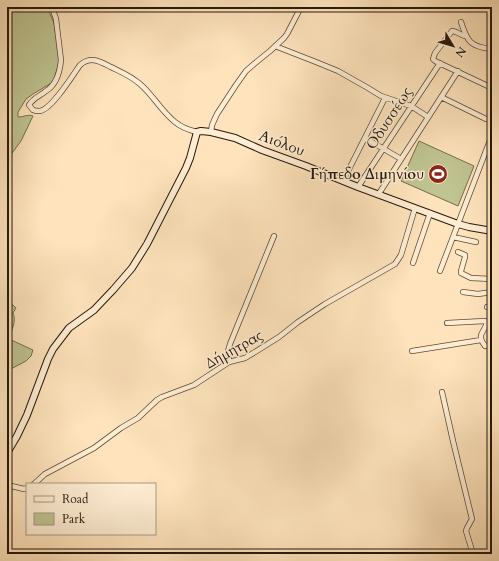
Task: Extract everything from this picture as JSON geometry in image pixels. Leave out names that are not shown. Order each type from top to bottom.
[{"type":"street","points":[[7,453],[27,415],[53,349],[69,328],[90,313],[128,274],[143,252],[186,168],[197,132],[186,129],[174,122],[146,90],[132,78],[92,59],[84,61],[80,65],[54,101],[40,111],[33,110],[29,105],[32,100],[50,88],[56,78],[60,66],[61,60],[56,19],[52,7]]},
{"type":"street","points":[[211,132],[217,114],[243,76],[287,34],[301,7]]},
{"type":"street","points":[[461,22],[469,41],[474,45],[492,49]]},
{"type":"street","points":[[466,36],[452,31],[435,53],[433,57],[434,60],[492,88]]},
{"type":"street","points":[[275,46],[338,71],[385,98],[411,106],[428,117]]},
{"type":"street","name":"Οδυσσέως","points":[[358,187],[440,63]]},
{"type":"street","points":[[378,195],[458,71]]},
{"type":"street","points":[[441,96],[486,119],[492,120]]},
{"type":"street","points":[[343,181],[385,98]]},
{"type":"street","name":"Αιόλου","points":[[197,132],[211,132],[235,138],[378,195],[458,224],[492,231]]},
{"type":"street","points":[[440,271],[492,135]]},
{"type":"street","points":[[365,138],[401,159]]},
{"type":"street","name":"Δήμητρας","points":[[35,483],[45,474],[94,448],[121,428],[138,418],[157,400],[168,394],[194,385],[229,362],[245,358],[256,352],[284,334],[312,312],[395,264],[401,254],[415,208]]},
{"type":"street","points":[[413,263],[430,213]]},
{"type":"street","points":[[229,362],[228,352],[232,340],[274,236]]},
{"type":"street","points":[[453,237],[476,242]]},
{"type":"street","points":[[458,252],[465,255],[461,273],[471,278],[492,279]]},
{"type":"street","points":[[463,292],[478,294],[492,292]]},
{"type":"street","points":[[447,323],[485,321],[487,326],[482,332],[481,340],[485,346],[492,345]]},
{"type":"street","points":[[412,352],[481,340]]},
{"type":"street","points":[[442,392],[472,519],[466,531],[473,554]]},
{"type":"street","points":[[7,485],[26,488]]},
{"type":"green space","points":[[7,7],[47,7],[54,23],[59,62],[53,82],[26,99],[18,112],[18,117],[29,115],[33,116],[21,141],[7,160]]},
{"type":"green space","name":"Γήπεδο Διμηνίου","points":[[419,141],[474,166],[458,206],[401,181]]},
{"type":"green space","points":[[7,303],[16,308],[13,313],[14,323],[9,339],[33,350],[31,356],[26,361],[7,371]]},
{"type":"place","name":"Γήπεδο Διμηνίου","points":[[438,174]]}]
